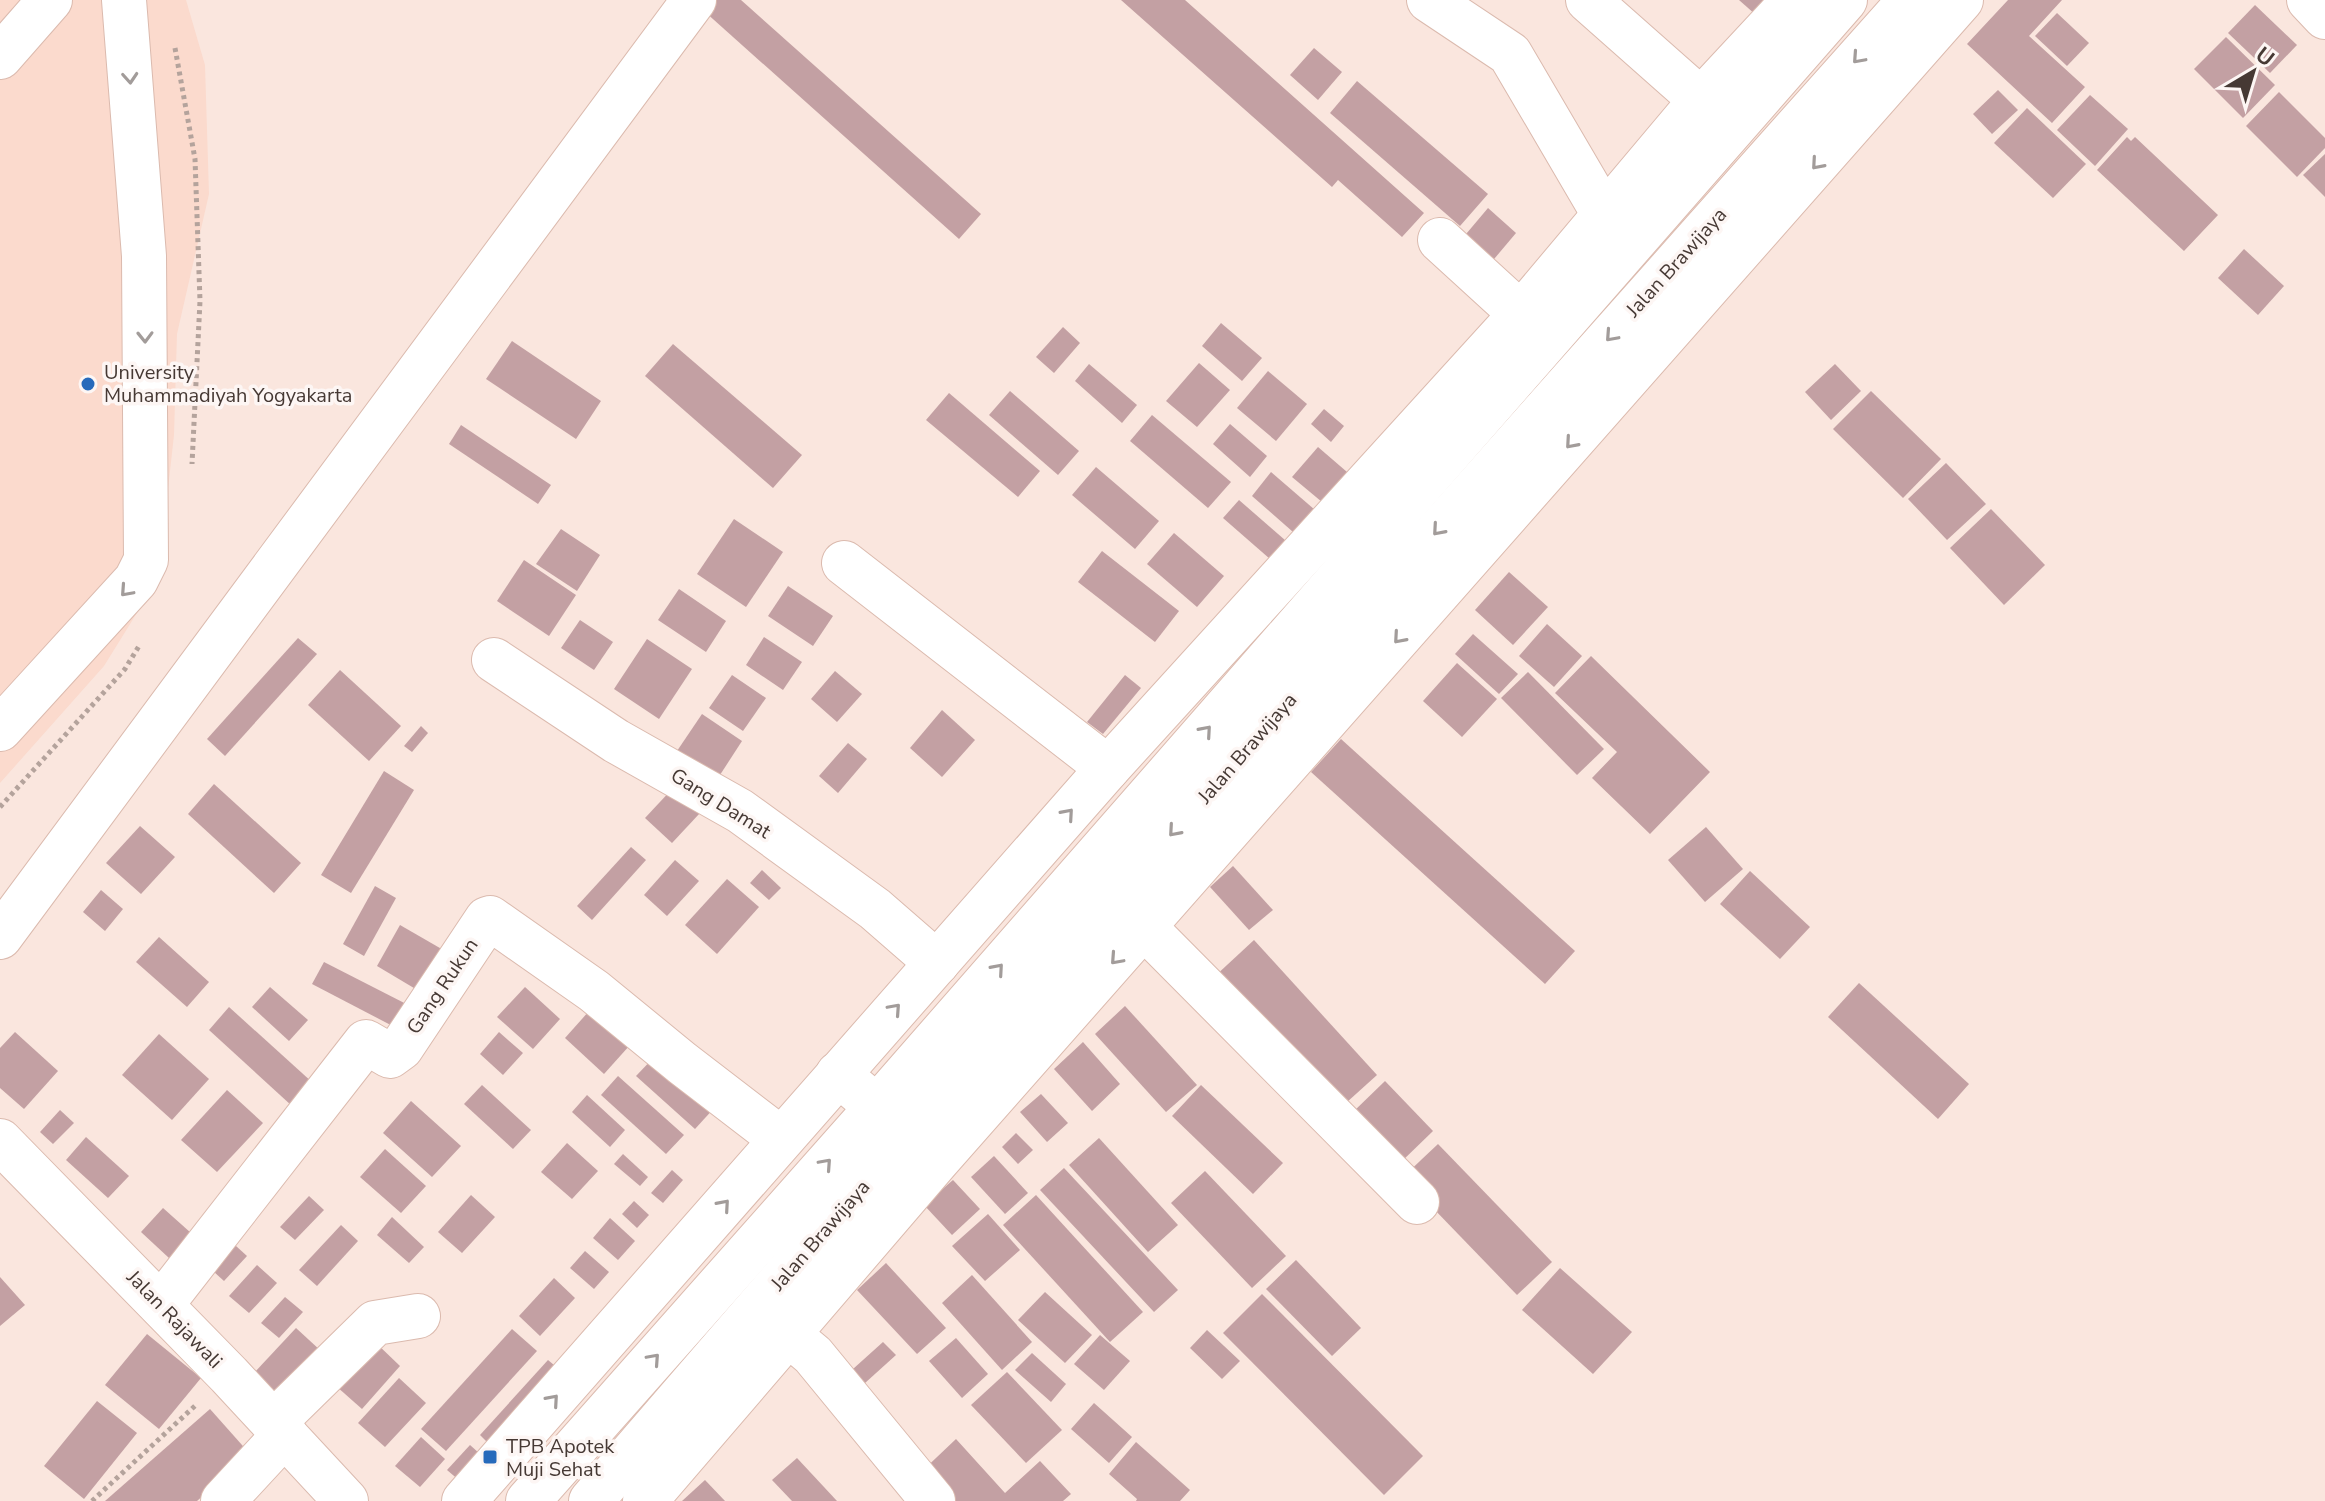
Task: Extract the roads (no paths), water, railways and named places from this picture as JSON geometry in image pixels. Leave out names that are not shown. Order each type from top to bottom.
[{"type":"main road","points":[[0,57],[50,0]]},
{"type":"main road","points":[[0,729],[136,580],[146,560],[144,256],[124,0]]},
{"type":"main road","points":[[0,937],[694,0]]},
{"type":"main road","points":[[1429,0],[1510,54],[1605,216]]},
{"type":"main road","points":[[1588,0],[1701,100]]},
{"type":"main road","points":[[464,1501],[1108,768],[1521,314],[1701,100],[1794,0]]},
{"type":"main road","name":"Jalan Brawijaya","points":[[528,1501],[877,1107],[1845,0]]},
{"type":"main road","name":"Jalan Brawijaya","points":[[591,1501],[926,1112],[1910,0]]},
{"type":"main road","points":[[645,1501],[936,1162],[1961,0]]},
{"type":"main road","points":[[2309,0],[2325,17]]},
{"type":"main road","points":[[1440,240],[1521,314]]},
{"type":"main road","points":[[844,563],[1108,768]]},
{"type":"main road","name":"Gang Damat","points":[[494,660],[616,741],[740,811],[875,909],[937,963]]},
{"type":"main road","name":"Gang Rukun","points":[[161,1305],[366,1042],[390,1056],[401,1048],[487,919],[495,920],[594,991],[781,1139]]},
{"type":"main road","points":[[1144,927],[1417,1202]]},
{"type":"main road","points":[[838,1074],[877,1107]]},
{"type":"main road","name":"Jalan Rajawali","points":[[0,1141],[280,1428],[346,1501]]},
{"type":"main road","points":[[223,1501],[280,1428],[375,1323],[418,1316]]},
{"type":"main road","points":[[788,1334],[813,1355],[933,1501]]},
{"type":"place","name":"University Muhammadiyah Yogyakarta","points":[[88,384]]},
{"type":"place","name":"TPB Apotek Muji Sehat","points":[[490,1457]]}]
